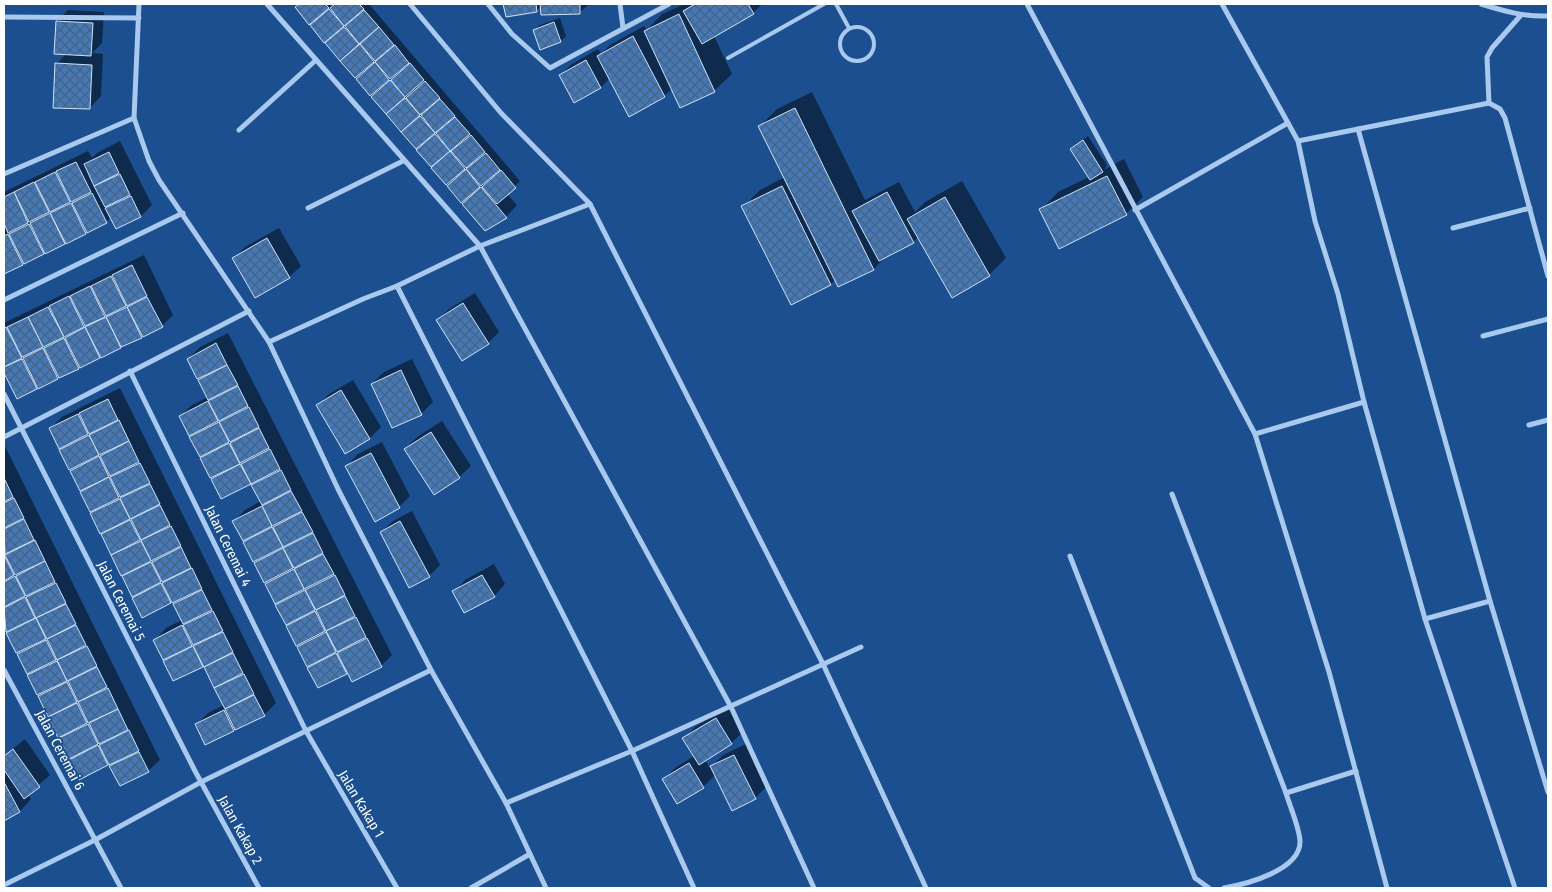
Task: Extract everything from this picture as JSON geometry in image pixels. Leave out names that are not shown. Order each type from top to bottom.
[{"type":"street","points":[[138,4],[134,118],[149,161],[269,342],[338,488],[431,670],[506,803],[546,888]]},
{"type":"street","points":[[267,4],[403,161],[480,246],[731,707],[814,888]]},
{"type":"street","points":[[410,4],[501,113],[590,204],[823,664],[926,888]]},
{"type":"street","points":[[488,4],[512,34],[550,68],[669,4]]},
{"type":"street","points":[[620,4],[623,28]]},
{"type":"street","points":[[1026,4],[1255,434],[1329,672],[1387,888]]},
{"type":"street","points":[[1222,4],[1298,141],[1316,221],[1338,294],[1364,402],[1425,620],[1515,888]]},
{"type":"street","points":[[1481,4],[1506,13],[1548,16]]},
{"type":"street","points":[[1489,103],[1487,57],[1492,48],[1521,15]]},
{"type":"street","points":[[4,17],[139,18]]},
{"type":"street","points":[[239,130],[316,60]]},
{"type":"street","points":[[1298,141],[1489,103],[1500,109],[1505,118],[1548,276]]},
{"type":"street","points":[[4,174],[134,118]]},
{"type":"street","points":[[1135,210],[1288,123]]},
{"type":"street","points":[[1358,129],[1490,602],[1548,792]]},
{"type":"street","points":[[308,208],[403,161]]},
{"type":"street","points":[[269,342],[363,299],[397,286],[480,246],[590,204]]},
{"type":"street","points":[[1453,228],[1530,208]]},
{"type":"street","points":[[4,300],[182,213]]},
{"type":"street","points":[[397,286],[632,750],[694,888]]},
{"type":"street","points":[[4,437],[249,311]]},
{"type":"street","points":[[1483,336],[1548,319]]},
{"type":"street","name":"Jalan Ceremai 4","points":[[130,371],[306,731]]},
{"type":"street","name":"Jalan Ceremai 5","points":[[4,394],[20,429],[201,782]]},
{"type":"street","points":[[1255,434],[1364,402]]},
{"type":"street","points":[[1529,425],[1548,420]]},
{"type":"street","points":[[1172,494],[1286,793],[1300,840],[1298,852],[1293,861],[1249,886],[1224,888]]},
{"type":"street","points":[[1070,556],[1195,878],[1209,888]]},
{"type":"street","points":[[1425,620],[1490,602]]},
{"type":"street","points":[[506,803],[731,707],[861,646]]},
{"type":"street","name":"Jalan Ceremai 6","points":[[4,670],[121,888]]},
{"type":"street","points":[[4,885],[96,840],[201,782],[431,670]]},
{"type":"street","name":"Jalan Kakap 1","points":[[306,731],[397,888]]},
{"type":"street","points":[[1286,793],[1356,771]]},
{"type":"street","name":"Jalan Kakap 2","points":[[201,782],[259,888]]},
{"type":"street","points":[[471,888],[530,854]]},
{"type":"lane","points":[[728,58],[824,4]]},
{"type":"lane","points":[[836,4],[849,28]]},
{"type":"lane","points":[[863,27],[873,36],[874,50],[865,61],[851,61],[841,52],[840,38],[849,28],[863,27]]},
{"type":"building","points":[[299,4],[325,4],[329,8],[309,25],[295,7]]},
{"type":"building","points":[[335,4],[359,4],[364,9],[344,26],[330,8]]},
{"type":"building","points":[[503,4],[536,4],[537,12],[506,17]]},
{"type":"building","points":[[540,4],[580,4],[580,14],[541,15]]},
{"type":"building","points":[[695,4],[748,4],[754,14],[702,44],[683,11]]},
{"type":"building","points":[[329,9],[344,26],[324,43],[310,25]]},
{"type":"building","points":[[364,10],[379,27],[359,44],[345,26]]},
{"type":"building","points":[[679,14],[715,92],[680,108],[644,31]]},
{"type":"building","points":[[56,21],[93,23],[91,56],[54,54]]},
{"type":"building","points":[[554,22],[561,42],[540,50],[533,30]]},
{"type":"building","points":[[344,27],[359,44],[340,61],[325,43]]},
{"type":"building","points":[[379,27],[394,45],[375,61],[360,44]]},
{"type":"building","points":[[633,36],[665,97],[629,117],[597,56]]},
{"type":"building","points":[[360,44],[374,62],[355,78],[340,61]]},
{"type":"building","points":[[395,45],[409,63],[390,79],[375,62]]},
{"type":"building","points":[[586,60],[601,88],[574,103],[559,75]]},
{"type":"building","points":[[375,62],[389,80],[370,96],[356,79]]},
{"type":"building","points":[[55,63],[92,65],[90,109],[53,108]]},
{"type":"building","points":[[410,63],[424,80],[405,97],[391,80]]},
{"type":"building","points":[[390,80],[405,97],[386,114],[371,97]]},
{"type":"building","points":[[425,81],[440,98],[420,115],[406,98]]},
{"type":"building","points":[[405,98],[420,115],[401,132],[386,114]]},
{"type":"building","points":[[440,99],[455,116],[435,133],[421,115]]},
{"type":"building","points":[[795,108],[874,270],[838,287],[758,126]]},
{"type":"building","points":[[420,116],[435,133],[416,149],[401,132]]},
{"type":"building","points":[[455,117],[470,134],[450,151],[436,133]]},
{"type":"building","points":[[435,134],[450,151],[431,167],[416,150]]},
{"type":"building","points":[[471,135],[485,152],[466,168],[451,151]]},
{"type":"building","points":[[1083,140],[1103,172],[1090,180],[1070,149]]},
{"type":"building","points":[[450,151],[465,169],[446,185],[431,168]]},
{"type":"building","points":[[109,152],[119,173],[94,186],[84,164]]},
{"type":"building","points":[[486,153],[500,170],[481,186],[466,169]]},
{"type":"building","points":[[76,162],[91,192],[71,202],[56,171]]},
{"type":"building","points":[[466,169],[480,187],[461,203],[447,186]]},
{"type":"building","points":[[501,170],[516,188],[497,204],[482,187]]},
{"type":"building","points":[[55,172],[70,202],[50,212],[35,182]]},
{"type":"building","points":[[120,174],[130,195],[105,207],[94,186]]},
{"type":"building","points":[[1107,176],[1127,215],[1059,249],[1039,209]]},
{"type":"building","points":[[34,182],[49,212],[29,222],[14,192]]},
{"type":"building","points":[[782,186],[831,285],[791,305],[741,206]]},
{"type":"building","points":[[481,187],[507,218],[485,231],[462,204]]},
{"type":"building","points":[[14,192],[28,223],[8,233],[4,223],[4,197]]},
{"type":"building","points":[[887,192],[914,243],[879,261],[852,211]]},
{"type":"building","points":[[92,193],[107,223],[87,233],[72,203]]},
{"type":"building","points":[[131,196],[141,217],[116,229],[105,208]]},
{"type":"building","points":[[945,197],[990,276],[952,298],[907,219]]},
{"type":"building","points":[[71,203],[86,234],[66,244],[50,213]]},
{"type":"building","points":[[50,213],[65,244],[45,254],[30,223]]},
{"type":"building","points":[[29,224],[44,254],[24,264],[9,234]]},
{"type":"building","points":[[8,234],[23,265],[4,274],[4,236]]},
{"type":"building","points":[[267,238],[290,278],[255,298],[232,258]]},
{"type":"building","points":[[132,265],[147,296],[127,306],[112,275]]},
{"type":"building","points":[[111,276],[126,306],[106,316],[91,286]]},
{"type":"building","points":[[90,286],[105,317],[85,326],[70,296]]},
{"type":"building","points":[[69,296],[84,327],[64,337],[49,306]]},
{"type":"building","points":[[147,297],[163,327],[143,337],[127,307]]},
{"type":"building","points":[[463,303],[489,344],[462,361],[436,320]]},
{"type":"building","points":[[48,307],[64,337],[43,347],[28,317]]},
{"type":"building","points":[[127,307],[142,338],[121,347],[106,317]]},
{"type":"building","points":[[28,317],[43,347],[22,357],[7,327]]},
{"type":"building","points":[[106,317],[121,348],[101,358],[85,327]]},
{"type":"building","points":[[6,327],[22,358],[4,367],[4,328]]},
{"type":"building","points":[[85,327],[100,358],[80,368],[65,338]]},
{"type":"building","points":[[64,338],[79,369],[59,378],[44,348]]},
{"type":"building","points":[[216,343],[227,365],[197,379],[187,359]]},
{"type":"building","points":[[43,348],[58,379],[38,389],[23,358]]},
{"type":"building","points":[[22,359],[37,389],[17,399],[4,373],[4,367]]},
{"type":"building","points":[[227,365],[238,385],[208,400],[198,380]]},
{"type":"building","points":[[401,370],[422,415],[392,428],[371,384]]},
{"type":"building","points":[[238,386],[248,406],[219,421],[208,401]]},
{"type":"building","points":[[341,390],[370,439],[345,454],[316,405]]},
{"type":"building","points":[[108,399],[118,420],[89,434],[79,413]]},
{"type":"building","points":[[208,401],[218,421],[189,436],[179,416]]},
{"type":"building","points":[[249,407],[259,427],[230,442],[219,422]]},
{"type":"building","points":[[78,414],[88,434],[59,449],[49,428]]},
{"type":"building","points":[[119,420],[129,441],[99,455],[89,435]]},
{"type":"building","points":[[219,422],[229,442],[200,457],[189,437]]},
{"type":"building","points":[[259,428],[269,448],[240,463],[230,443]]},
{"type":"building","points":[[431,432],[460,478],[434,495],[404,449]]},
{"type":"building","points":[[89,435],[99,455],[69,470],[59,450]]},
{"type":"building","points":[[129,441],[139,462],[110,476],[100,456]]},
{"type":"building","points":[[229,443],[240,464],[210,478],[200,458]]},
{"type":"building","points":[[270,449],[280,469],[251,484],[241,464]]},
{"type":"building","points":[[371,453],[400,508],[375,522],[345,466]]},
{"type":"building","points":[[99,456],[109,477],[80,491],[70,471]]},
{"type":"building","points":[[140,463],[150,483],[120,497],[110,477]]},
{"type":"building","points":[[240,464],[251,484],[221,499],[211,479]]},
{"type":"building","points":[[281,470],[291,490],[262,505],[251,485]]},
{"type":"building","points":[[109,477],[119,498],[90,512],[80,492]]},
{"type":"building","points":[[4,478],[13,497],[4,502]]},
{"type":"building","points":[[150,484],[160,504],[130,519],[120,498]]},
{"type":"building","points":[[291,491],[302,511],[272,526],[262,506]]},
{"type":"building","points":[[14,498],[24,518],[4,528],[4,503]]},
{"type":"building","points":[[120,499],[130,519],[100,534],[90,513]]},
{"type":"building","points":[[160,505],[170,525],[141,540],[131,519]]},
{"type":"building","points":[[262,506],[272,526],[243,541],[232,521]]},
{"type":"building","points":[[302,512],[313,532],[283,547],[273,527]]},
{"type":"building","points":[[24,519],[34,540],[5,554],[4,529]]},
{"type":"building","points":[[130,520],[140,540],[111,555],[101,534]]},
{"type":"building","points":[[400,521],[430,577],[409,588],[380,532]]},
{"type":"building","points":[[171,526],[181,546],[151,561],[141,540]]},
{"type":"building","points":[[272,527],[283,547],[253,562],[243,542]]},
{"type":"building","points":[[313,533],[323,553],[294,568],[283,548]]},
{"type":"building","points":[[35,540],[45,561],[15,575],[5,555]]},
{"type":"building","points":[[141,541],[151,561],[121,576],[111,555]]},
{"type":"building","points":[[181,547],[191,568],[162,582],[152,562]]},
{"type":"building","points":[[283,548],[293,568],[264,583],[254,563]]},
{"type":"building","points":[[323,554],[334,574],[304,589],[294,569]]},
{"type":"building","points":[[4,555],[14,575],[4,581]]},
{"type":"building","points":[[45,561],[55,582],[26,596],[16,576]]},
{"type":"building","points":[[151,562],[161,582],[132,597],[122,576]]},
{"type":"building","points":[[192,568],[202,589],[172,603],[162,583]]},
{"type":"building","points":[[294,569],[304,589],[275,604],[265,584]]},
{"type":"building","points":[[335,575],[345,595],[316,610],[305,590]]},
{"type":"building","points":[[482,575],[495,597],[464,613],[452,591]]},
{"type":"building","points":[[15,576],[25,596],[4,607],[4,582]]},
{"type":"building","points":[[56,583],[66,603],[36,618],[26,597]]},
{"type":"building","points":[[161,583],[171,603],[142,618],[132,598]]},
{"type":"building","points":[[202,590],[212,610],[183,624],[173,604]]},
{"type":"building","points":[[305,590],[315,610],[286,625],[275,605]]},
{"type":"building","points":[[345,596],[355,616],[326,631],[316,610]]},
{"type":"building","points":[[25,597],[35,618],[6,632],[4,608]]},
{"type":"building","points":[[66,604],[76,624],[47,639],[36,618]]},
{"type":"building","points":[[213,611],[223,631],[193,645],[183,625]]},
{"type":"building","points":[[315,611],[325,631],[296,646],[286,626]]},
{"type":"building","points":[[356,617],[366,637],[337,652],[326,631]]},
{"type":"building","points":[[36,618],[46,639],[16,653],[6,633]]},
{"type":"building","points":[[76,625],[86,645],[57,660],[47,639]]},
{"type":"building","points":[[182,625],[192,646],[163,660],[153,640]]},
{"type":"building","points":[[223,632],[233,652],[204,667],[193,646]]},
{"type":"building","points":[[326,632],[336,652],[307,667],[297,647]]},
{"type":"building","points":[[367,638],[382,667],[352,682],[337,653]]},
{"type":"building","points":[[46,640],[56,660],[27,674],[17,654]]},
{"type":"building","points":[[87,646],[97,666],[67,681],[57,660]]},
{"type":"building","points":[[193,646],[203,667],[173,681],[163,661]]},
{"type":"building","points":[[233,653],[243,673],[214,688],[204,667]]},
{"type":"building","points":[[336,653],[347,674],[318,688],[307,668]]},
{"type":"building","points":[[57,661],[67,681],[37,695],[27,675]]},
{"type":"building","points":[[97,667],[107,687],[78,702],[68,681]]},
{"type":"building","points":[[244,674],[254,694],[225,709],[214,688]]},
{"type":"building","points":[[67,682],[77,702],[48,717],[38,696]]},
{"type":"building","points":[[108,688],[118,709],[88,723],[78,702]]},
{"type":"building","points":[[254,695],[265,716],[235,730],[225,709]]},
{"type":"building","points":[[77,703],[87,723],[58,738],[48,717]]},
{"type":"building","points":[[118,709],[128,730],[99,744],[89,723]]},
{"type":"building","points":[[224,710],[234,731],[205,745],[195,724]]},
{"type":"building","points":[[716,718],[732,744],[699,765],[682,738]]},
{"type":"building","points":[[88,724],[98,744],[69,759],[59,738]]},
{"type":"building","points":[[129,730],[139,751],[109,765],[99,745]]},
{"type":"building","points":[[98,745],[108,765],[79,780],[69,760]]},
{"type":"building","points":[[13,749],[40,787],[24,799],[4,770],[4,756]]},
{"type":"building","points":[[139,752],[149,772],[120,786],[109,766]]},
{"type":"building","points":[[734,755],[756,799],[732,811],[710,766]]},
{"type":"building","points":[[689,763],[704,788],[677,804],[662,779]]},
{"type":"building","points":[[4,782],[20,812],[4,821]]}]
